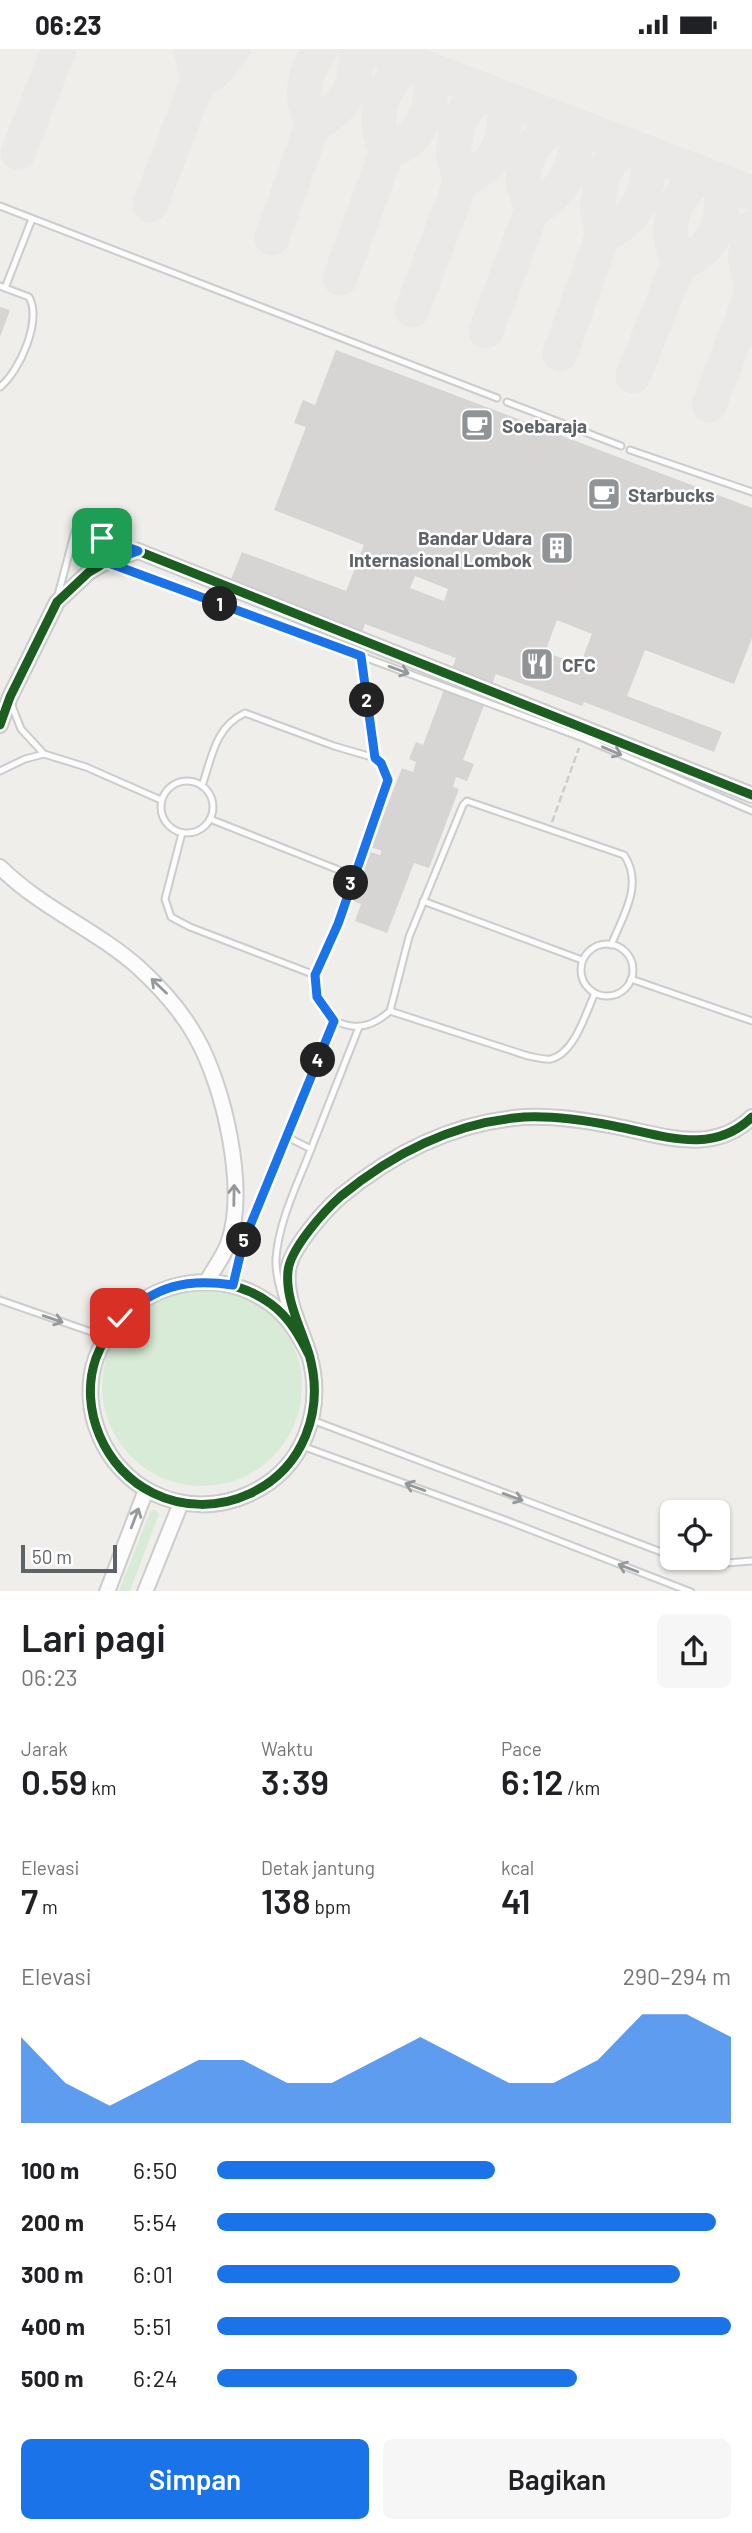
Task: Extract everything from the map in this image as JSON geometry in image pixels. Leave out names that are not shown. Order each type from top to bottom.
[{"type":"street","points":[[0,725],[10,697],[57,601],[73,584],[106,562],[138,551],[752,796]]},
{"type":"street","points":[[0,867],[26,890],[100,935],[138,967],[171,998],[197,1037],[228,1124],[234,1169],[234,1214],[229,1243],[207,1281]]},
{"type":"street","points":[[310,1357],[301,1337],[288,1320],[263,1299],[233,1285],[207,1281],[183,1283],[149,1296],[120,1318],[106,1337],[91,1381],[95,1423],[114,1462],[146,1490],[181,1503],[209,1504],[237,1499],[263,1487],[285,1469],[302,1446],[312,1420],[315,1388],[310,1357],[288,1289],[288,1267],[306,1235],[339,1198],[386,1163],[435,1137],[477,1124],[517,1117],[562,1119],[700,1142],[725,1135],[752,1117]]},
{"type":"street","points":[[107,1591],[146,1490]]},
{"type":"street","points":[[145,1591],[181,1503]]},
{"type":"lane","points":[[0,207],[497,398]]},
{"type":"lane","points":[[0,387],[9,379],[31,331],[35,315],[29,297],[3,287],[32,219]]},
{"type":"lane","points":[[507,402],[621,446]]},
{"type":"lane","points":[[630,450],[752,492]]},
{"type":"lane","points":[[57,601],[75,530],[138,551]]},
{"type":"lane","points":[[106,562],[583,738],[752,811]]},
{"type":"lane","points":[[361,656],[375,758]]},
{"type":"lane","points":[[10,697],[14,717],[21,729],[44,754],[86,767],[161,800]]},
{"type":"lane","points":[[202,786],[218,736],[226,725],[245,713],[375,758],[381,763],[388,780],[333,935],[315,975],[317,997],[334,1021],[343,1025],[359,1027],[381,1020],[390,1011],[409,937],[466,801],[613,849],[624,855],[633,867],[631,896],[611,945]]},
{"type":"lane","points":[[0,771],[25,759],[44,754]]},
{"type":"lane","points":[[191,782],[202,786],[210,796],[213,807],[210,819],[203,828],[193,833],[182,833],[169,827],[161,815],[161,800],[168,789],[178,783],[191,782]]},
{"type":"lane","points":[[210,819],[354,876]]},
{"type":"lane","points":[[182,833],[165,899],[171,916],[176,921],[315,975]]},
{"type":"lane","points":[[423,901],[582,960]]},
{"type":"lane","points":[[611,945],[623,949],[630,957],[633,967],[631,979],[617,994],[605,996],[595,993],[585,984],[581,972],[582,960],[596,947],[611,945]]},
{"type":"lane","points":[[631,979],[752,1021]]},
{"type":"lane","points":[[390,1011],[528,1056],[551,1059],[562,1053],[572,1041],[595,993]]},
{"type":"lane","points":[[233,1285],[243,1243],[334,1021]]},
{"type":"lane","points":[[288,1320],[276,1258],[284,1220],[359,1027]]},
{"type":"lane","points":[[287,1137],[311,1149]]},
{"type":"lane","points":[[0,1300],[106,1337]]},
{"type":"lane","points":[[312,1420],[660,1551]]},
{"type":"lane","points":[[302,1446],[691,1591]]},
{"type":"lane","points":[[730,1563],[752,1561]]},
{"type":"path","points":[[550,828],[579,748]]},
{"type":"green space","points":[[202,1286],[222,1288],[240,1294],[273,1315],[294,1348],[300,1366],[300,1406],[294,1424],[273,1457],[240,1478],[222,1484],[202,1486],[182,1484],[164,1478],[131,1457],[110,1424],[104,1406],[102,1386],[104,1366],[110,1348],[131,1315],[164,1294],[182,1288]]},
{"type":"green space","points":[[154,1509],[159,1514],[130,1591],[119,1591],[150,1512]]},
{"type":"building","points":[[0,307],[10,310],[0,337]]},
{"type":"building","name":"Bandar Udara Internasional Lombok","points":[[336,350],[752,508],[752,638],[734,684],[645,650],[627,696],[722,732],[714,752],[584,702],[582,706],[496,674],[463,760],[474,764],[467,781],[456,777],[453,787],[459,789],[429,868],[414,863],[387,933],[355,921],[361,904],[351,900],[370,852],[380,855],[382,851],[371,847],[402,768],[413,772],[416,762],[409,759],[416,742],[423,745],[456,658],[365,624],[362,632],[230,582],[242,552],[346,591],[364,545],[274,510],[306,427],[294,423],[303,400],[315,405]],"holes":[[[415,576],[448,589],[444,601],[410,588]],[[557,620],[592,634],[580,665],[545,652]]]},
{"type":"taxiway","points":[[18,153],[59,49]]},
{"type":"taxiway","points":[[191,49],[198,81]]},
{"type":"taxiway","points":[[150,205],[198,81],[213,73],[233,49]]},
{"type":"taxiway","points":[[272,238],[313,124],[306,105],[305,86],[310,67],[321,49]]},
{"type":"taxiway","points":[[313,124],[333,111],[347,94],[355,73],[356,49]]},
{"type":"taxiway","points":[[376,49],[752,193]]},
{"type":"taxiway","points":[[387,152],[379,126],[381,103],[391,81],[410,62]]},
{"type":"taxiway","points":[[340,278],[387,152],[410,139],[424,119],[430,95],[428,69]]},
{"type":"taxiway","points":[[412,310],[461,181],[453,154],[458,122],[469,105],[484,91]]},
{"type":"taxiway","points":[[461,181],[493,158],[502,138],[503,98]]},
{"type":"taxiway","points":[[486,331],[532,210],[523,184],[524,168],[532,148],[557,119]]},
{"type":"taxiway","points":[[532,210],[554,195],[568,175],[575,153],[577,126]]},
{"type":"taxiway","points":[[560,354],[603,234],[597,207],[603,174],[612,160],[628,145]]},
{"type":"taxiway","points":[[603,234],[625,221],[640,202],[647,179],[647,152]]},
{"type":"taxiway","points":[[633,376],[679,263],[671,237],[673,214],[684,192],[704,174]]},
{"type":"taxiway","points":[[679,263],[702,250],[716,231],[722,206],[719,180]]},
{"type":"taxiway","points":[[752,228],[745,257],[752,290]]},
{"type":"taxiway","points":[[709,405],[752,294]]},
{"type":"cycle path","points":[[0,725],[10,697],[57,602],[89,572],[106,562],[138,551],[752,795]]},
{"type":"cycle path","points":[[310,1357],[306,1350],[298,1335],[284,1315],[247,1290],[222,1283],[170,1287],[147,1298],[126,1313],[108,1333],[96,1358],[91,1377],[93,1417],[109,1454],[136,1483],[153,1493],[189,1504],[226,1502],[249,1494],[284,1469],[306,1436],[312,1416],[313,1375],[309,1354],[289,1292],[290,1262],[317,1221],[360,1181],[422,1144],[467,1127],[514,1118],[564,1118],[686,1140],[720,1136],[737,1129],[752,1117]]},
{"type":"place","name":"Soebaraja","points":[[477,425]]},
{"type":"place","name":"Starbucks","points":[[604,494]]},
{"type":"place","name":"Bandar Udara Internasional Lombok","points":[[557,548]]},
{"type":"place","name":"CFC","points":[[537,664]]},
{"type":"route","points":[[102,538],[138,551],[106,562],[361,656],[375,758],[381,763],[388,780],[338,924],[315,975],[317,997],[322,1008],[334,1021],[243,1243],[233,1285],[207,1281],[183,1283],[159,1290],[138,1302],[120,1318]]}]
